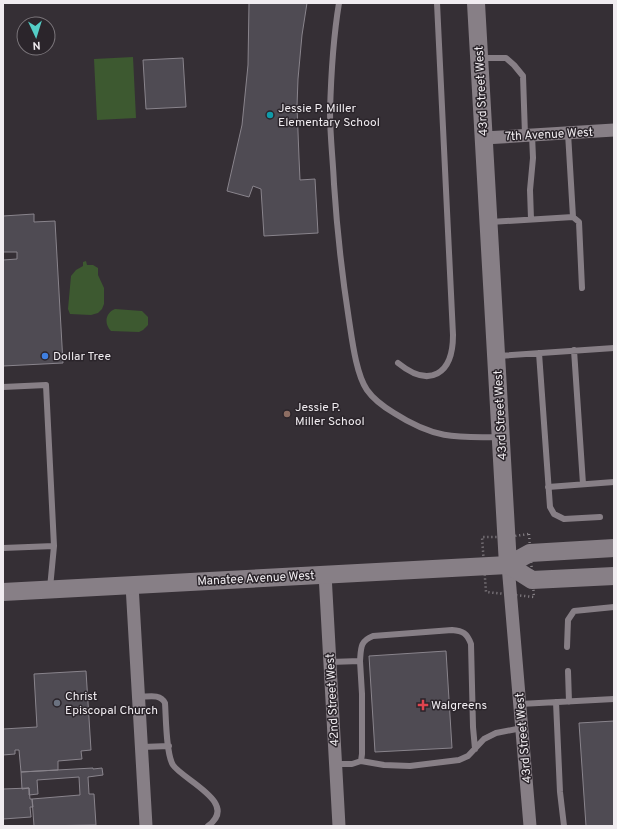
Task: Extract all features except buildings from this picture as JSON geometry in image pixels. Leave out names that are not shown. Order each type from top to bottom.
[{"type":"main road","name":"43rd Street West","points":[[476,3],[508,565]]},
{"type":"main road","name":"Manatee Avenue West","points":[[3,592],[508,565],[530,552],[614,548]]},
{"type":"main road","points":[[508,565],[532,580],[614,576]]},
{"type":"street","name":"7th Avenue West","points":[[484,138],[614,130]]},
{"type":"street","name":"43rd Street West","points":[[508,565],[530,826]]},
{"type":"street","name":"42nd Street West","points":[[325,574],[338,826]]},
{"type":"street","points":[[132,585],[146,826]]},
{"type":"lane","points":[[339,3],[332,64],[330,113],[331,136],[342,271],[355,353],[363,382],[367,390],[380,404],[424,430],[454,437],[501,437]]},
{"type":"lane","points":[[398,363],[408,371],[418,375],[436,375],[448,364],[452,350],[453,335],[437,3]]},
{"type":"lane","points":[[479,58],[506,58],[514,65],[522,76],[533,158],[530,190],[531,219]]},
{"type":"lane","points":[[568,133],[573,217]]},
{"type":"lane","points":[[488,222],[573,217],[579,222],[582,288]]},
{"type":"lane","points":[[496,356],[614,348]]},
{"type":"lane","points":[[574,350],[583,484]]},
{"type":"lane","points":[[539,353],[550,507],[554,514],[564,519],[600,517]]},
{"type":"lane","points":[[3,387],[46,385],[54,546],[50,590]]},
{"type":"lane","points":[[548,487],[614,482]]},
{"type":"lane","points":[[3,548],[54,546]]},
{"type":"lane","points":[[567,647],[568,620],[574,611],[614,607]]},
{"type":"lane","points":[[361,761],[362,694],[360,661],[363,643],[373,636],[452,630],[462,631],[467,634],[471,644],[475,748]]},
{"type":"lane","points":[[330,662],[360,661]]},
{"type":"lane","points":[[568,671],[569,702]]},
{"type":"lane","points":[[138,697],[158,696],[163,699],[165,703],[170,756],[173,765],[209,793],[216,804],[217,814],[212,823],[208,826]]},
{"type":"lane","points":[[520,704],[614,699]]},
{"type":"lane","points":[[556,702],[560,792],[564,826]]},
{"type":"lane","points":[[335,764],[352,764],[361,761],[395,766],[459,760],[468,756],[484,739],[496,733],[522,728]]},
{"type":"lane","points":[[142,746],[169,746]]},
{"type":"green space","points":[[133,57],[136,118],[97,120],[94,59]]},
{"type":"green space","points":[[86,261],[87,265],[93,265],[98,268],[98,275],[104,288],[104,304],[98,313],[91,315],[70,314],[68,309],[71,276],[76,270],[83,266],[83,262]]},
{"type":"green space","points":[[115,309],[142,311],[148,317],[148,325],[139,332],[111,331],[107,325],[107,316]]},
{"type":"place","name":"Jessie P. Miller Elementary School","points":[[270,115]]},
{"type":"place","name":"Dollar Tree","points":[[45,356]]},
{"type":"place","name":"Jessie P. Miller School","points":[[287,414]]},
{"type":"place","name":"Christ Episcopal Church","points":[[57,703]]},
{"type":"place","name":"Walgreens","points":[[423,705]]}]
